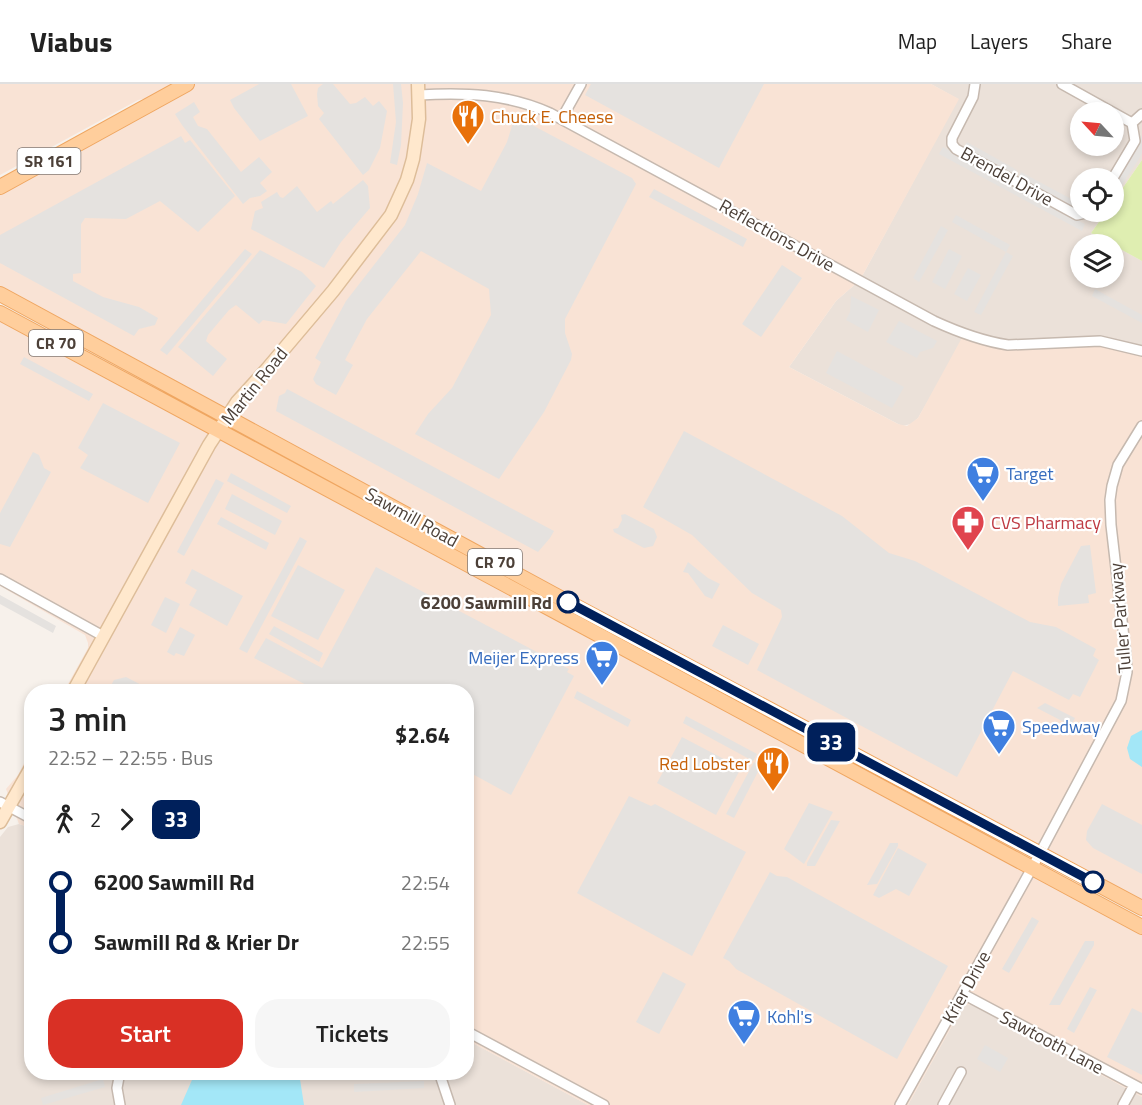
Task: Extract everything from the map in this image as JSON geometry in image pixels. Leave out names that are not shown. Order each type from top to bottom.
[{"type":"main road","name":"SR 161","points":[[0,187],[187,84]]},
{"type":"main road","name":"Sawmill Road","points":[[0,294],[1142,908]]},
{"type":"main road","name":"Sawmill Road","points":[[0,314],[1142,927]]},
{"type":"street","points":[[562,118],[580,84]]},
{"type":"street","name":"Brendel Drive","points":[[975,84],[973,97],[952,138],[952,144],[956,149],[1070,211]]},
{"type":"street","points":[[1062,84],[1132,123]]},
{"type":"street","name":"Reflections Drive","points":[[419,89],[498,96],[529,104],[562,118],[949,328],[977,338],[1008,345],[1100,341],[1142,351]]},
{"type":"street","name":"Martin Road","points":[[77,684],[227,417],[360,258],[391,215],[407,180],[413,159],[418,129],[419,89]]},
{"type":"street","points":[[1132,123],[1142,114]]},
{"type":"street","points":[[1119,168],[1135,141],[1132,123]]},
{"type":"street","name":"Tuller Parkway","points":[[1032,868],[1114,714],[1124,690],[1127,672],[1126,655],[1110,500],[1118,465],[1142,426]]},
{"type":"street","points":[[0,579],[103,636]]},
{"type":"street","points":[[0,822],[4,804],[24,777]]},
{"type":"street","points":[[4,804],[24,815]]},
{"type":"street","name":"Krier Drive","points":[[900,1105],[1032,868]]},
{"type":"street","name":"Sawtooth Lane","points":[[963,994],[1138,1087]]},
{"type":"street","points":[[474,1035],[602,1105]]},
{"type":"street","points":[[943,1105],[961,1072]]},
{"type":"street","points":[[118,1080],[117,1088],[120,1105]]},
{"type":"street","points":[[442,1080],[450,1105]]},
{"type":"street","points":[[1123,1105],[1138,1087]]},
{"type":"shaded area","points":[[0,84],[931,84],[959,99],[860,280],[836,301],[789,367],[898,424],[907,426],[918,418],[964,334],[993,343],[1080,341],[1142,351],[1142,908],[0,294],[0,187],[168,94],[138,100],[0,175]]},
{"type":"shaded area","points":[[259,84],[291,84],[308,116],[260,141],[230,100]]},
{"type":"shaded area","points":[[323,84],[333,84],[350,104],[365,97],[373,106],[379,101],[387,111],[380,148],[369,170],[363,175],[319,119],[324,113],[318,106],[317,94],[318,88]]},
{"type":"shaded area","points":[[393,84],[401,84],[403,103],[401,145],[397,165],[390,163],[396,122]]},
{"type":"shaded area","points":[[591,84],[764,84],[719,168],[585,95]]},
{"type":"shaded area","points":[[931,84],[1142,84],[1142,160],[1124,186],[1124,168],[1070,168],[1070,222],[1099,222],[1091,233],[1093,234],[1070,234],[1070,288],[1124,288],[1124,251],[1142,261],[1142,351],[939,382],[918,418],[911,424],[902,426],[789,367],[836,301],[860,280],[958,99]]},
{"type":"shaded area","points":[[194,102],[200,112],[193,117],[198,126],[207,129],[241,172],[259,157],[272,172],[260,183],[267,191],[260,196],[250,198],[243,204],[175,114]]},
{"type":"shaded area","points":[[515,116],[632,178],[636,184],[565,319],[565,333],[572,354],[571,360],[544,412],[499,479],[415,434],[428,414],[452,388],[491,315],[489,289],[421,251],[367,319],[345,360],[353,365],[336,395],[316,384],[313,379],[321,362],[315,358],[346,301],[405,225],[418,194],[427,163],[481,191],[507,142]]},
{"type":"shaded area","points":[[1142,135],[1142,153],[1124,182],[1124,169]]},
{"type":"shaded area","points":[[181,136],[185,143],[190,140],[235,196],[198,232],[160,201],[126,219],[85,218],[81,224],[81,273],[73,274],[73,281],[103,297],[139,307],[158,318],[155,325],[139,329],[134,336],[0,263],[0,235]]},
{"type":"shaded area","points":[[967,142],[1017,170],[1014,176],[964,148]]},
{"type":"shaded area","points":[[943,147],[1070,216],[1070,222],[1085,224],[1082,231],[939,154]]},
{"type":"shaded area","points":[[1021,172],[1070,198],[1070,205],[1018,178]]},
{"type":"shaded area","points":[[363,180],[368,186],[370,208],[341,242],[324,268],[251,229],[255,211],[263,208],[261,202],[277,192],[283,198],[297,186],[317,212],[331,201],[333,204]]},
{"type":"shaded area","points":[[654,189],[747,239],[743,247],[649,197]]},
{"type":"shaded area","points":[[956,215],[1010,245],[1006,252],[952,222]]},
{"type":"shaded area","points":[[941,226],[948,230],[919,282],[913,278]]},
{"type":"shaded area","points":[[245,249],[252,254],[167,355],[160,350]]},
{"type":"shaded area","points":[[949,249],[962,256],[945,289],[932,282]]},
{"type":"shaded area","points":[[260,250],[302,272],[316,286],[286,324],[263,320],[259,324],[236,305],[229,310],[208,335],[206,341],[227,359],[213,376],[178,347]]},
{"type":"shaded area","points":[[1006,252],[1013,256],[981,315],[974,312]]},
{"type":"shaded area","points":[[782,265],[802,278],[761,337],[742,324]]},
{"type":"shaded area","points":[[968,268],[981,275],[967,301],[954,294]]},
{"type":"shaded area","points":[[1095,289],[1142,315],[1142,323],[1092,296]]},
{"type":"shaded area","points":[[851,296],[879,310],[868,332],[846,320],[850,312]]},
{"type":"shaded area","points":[[0,320],[1142,934],[1142,1097],[971,1004],[963,1006],[908,1105],[588,1105],[474,1044],[474,684],[68,684],[88,648],[85,635],[0,586]]},
{"type":"shaded area","points":[[899,321],[937,341],[933,348],[920,352],[917,358],[886,342]]},
{"type":"shaded area","points":[[837,351],[904,387],[892,408],[826,373]]},
{"type":"shaded area","points":[[24,357],[93,394],[89,401],[20,364]]},
{"type":"shaded area","points":[[287,389],[554,531],[538,552],[276,411],[279,396]]},
{"type":"shaded area","points":[[103,403],[180,443],[148,503],[80,468],[88,455],[78,448]]},
{"type":"shaded area","points":[[684,431],[842,516],[889,553],[915,561],[1030,622],[1056,627],[1096,649],[1093,656],[1099,660],[1080,697],[1073,694],[1069,700],[1013,671],[957,777],[757,670],[782,617],[781,610],[752,593],[692,535],[643,507]]},
{"type":"shaded area","points":[[33,452],[39,455],[44,468],[51,472],[10,547],[0,544],[0,513]]},
{"type":"shaded area","points":[[231,473],[291,506],[287,513],[227,481]]},
{"type":"shaded area","points":[[216,479],[224,483],[184,556],[177,552]]},
{"type":"shaded area","points":[[232,494],[282,521],[275,535],[225,509]]},
{"type":"shaded area","points":[[625,514],[654,529],[657,537],[653,546],[644,548],[614,532],[613,529],[618,528],[622,520],[621,515]]},
{"type":"shaded area","points":[[221,517],[269,543],[266,550],[217,524]]},
{"type":"shaded area","points":[[300,537],[307,541],[247,653],[239,649]]},
{"type":"shaded area","points":[[1090,545],[1096,593],[1088,595],[1089,603],[1058,606],[1061,584],[1081,546]]},
{"type":"shaded area","points":[[688,562],[708,578],[720,584],[712,599],[705,596],[688,573],[683,572]]},
{"type":"shaded area","points":[[298,565],[345,590],[318,640],[271,616]]},
{"type":"shaded area","points":[[376,567],[569,669],[567,672],[574,676],[511,795],[474,775],[474,684],[304,684],[254,658],[266,638],[322,668]]},
{"type":"shaded area","points":[[192,569],[243,596],[227,626],[189,605],[197,590],[185,583]]},
{"type":"shaded area","points":[[0,595],[56,626],[53,633],[0,604]]},
{"type":"shaded area","points":[[165,597],[180,604],[166,633],[151,625]]},
{"type":"shaded area","points":[[723,625],[759,644],[748,665],[712,646]]},
{"type":"shaded area","points":[[274,626],[323,653],[319,662],[269,634]]},
{"type":"shaded area","points":[[180,627],[195,635],[184,656],[176,653],[174,656],[167,652]]},
{"type":"shaded area","points":[[126,677],[140,684],[112,684],[114,680]]},
{"type":"shaded area","points":[[577,691],[631,720],[628,727],[574,698]]},
{"type":"shaded area","points":[[1045,703],[1075,718],[1066,735],[1059,732],[1064,722],[1037,708]]},
{"type":"shaded area","points":[[686,716],[757,754],[753,761],[683,723]]},
{"type":"shaded area","points":[[682,737],[741,768],[716,815],[657,783]]},
{"type":"shaded area","points":[[754,762],[761,766],[734,818],[726,814]]},
{"type":"shaded area","points":[[24,763],[24,826],[19,824],[6,789],[18,775]]},
{"type":"shaded area","points":[[629,796],[651,806],[655,804],[746,852],[692,956],[577,893]]},
{"type":"shaded area","points":[[809,803],[833,812],[804,864],[784,849]]},
{"type":"shaded area","points":[[1102,804],[1142,825],[1142,874],[1093,848],[1086,840],[1087,831]]},
{"type":"shaded area","points":[[831,820],[840,821],[815,866],[807,866],[807,863]]},
{"type":"shaded area","points":[[19,824],[24,826],[24,1080],[474,1080],[474,1044],[588,1105],[0,1105],[0,837],[8,827]]},
{"type":"shaded area","points":[[890,843],[898,843],[898,846],[877,884],[867,885]]},
{"type":"shaded area","points":[[898,848],[927,864],[909,896],[896,889],[879,898],[873,895]]},
{"type":"shaded area","points":[[770,872],[777,876],[787,877],[948,966],[897,1059],[736,969],[723,958]]},
{"type":"shaded area","points":[[1032,917],[1039,921],[1009,973],[1002,969]]},
{"type":"shaded area","points":[[1085,941],[1094,941],[1094,945],[1060,1005],[1049,1005]]},
{"type":"shaded area","points":[[663,972],[686,984],[659,1034],[636,1022]]},
{"type":"shaded area","points":[[1090,987],[1097,990],[1074,1033],[1067,1029]]},
{"type":"shaded area","points":[[971,1004],[1142,1097],[1142,1105],[908,1105],[963,1006]]},
{"type":"shaded area","points":[[1132,1008],[1142,1013],[1142,1075],[1107,1057]]},
{"type":"shaded area","points":[[985,1045],[1008,1058],[1000,1072],[977,1059]]},
{"type":"shaded area","points":[[100,1080],[103,1080],[105,1087],[43,1105],[41,1098]]},
{"type":"shaded area","points":[[424,1081],[424,1088],[354,1092],[354,1084]]},
{"type":"green space","points":[[1142,160],[1142,261],[1124,251],[1124,234],[1091,233],[1099,222],[1124,222],[1124,186]]},
{"type":"water","points":[[1142,730],[1142,767],[1130,759],[1127,748],[1131,736]]},
{"type":"water","points":[[192,1080],[300,1080],[304,1105],[181,1105]]},
{"type":"bus line","name":"33","points":[[568,602],[1093,882]]},
{"type":"place","name":"Chuck E. Cheese","points":[[468,145]]},
{"type":"place","name":"Target","points":[[983,502]]},
{"type":"place","name":"CVS Pharmacy","points":[[968,551]]},
{"type":"place","name":"6200 Sawmill Rd","points":[[568,602]]},
{"type":"place","name":"Meijer Express","points":[[602,686]]},
{"type":"place","name":"Speedway","points":[[999,755]]},
{"type":"place","name":"Red Lobster","points":[[773,792]]},
{"type":"place","name":"Kohl's","points":[[744,1045]]}]
